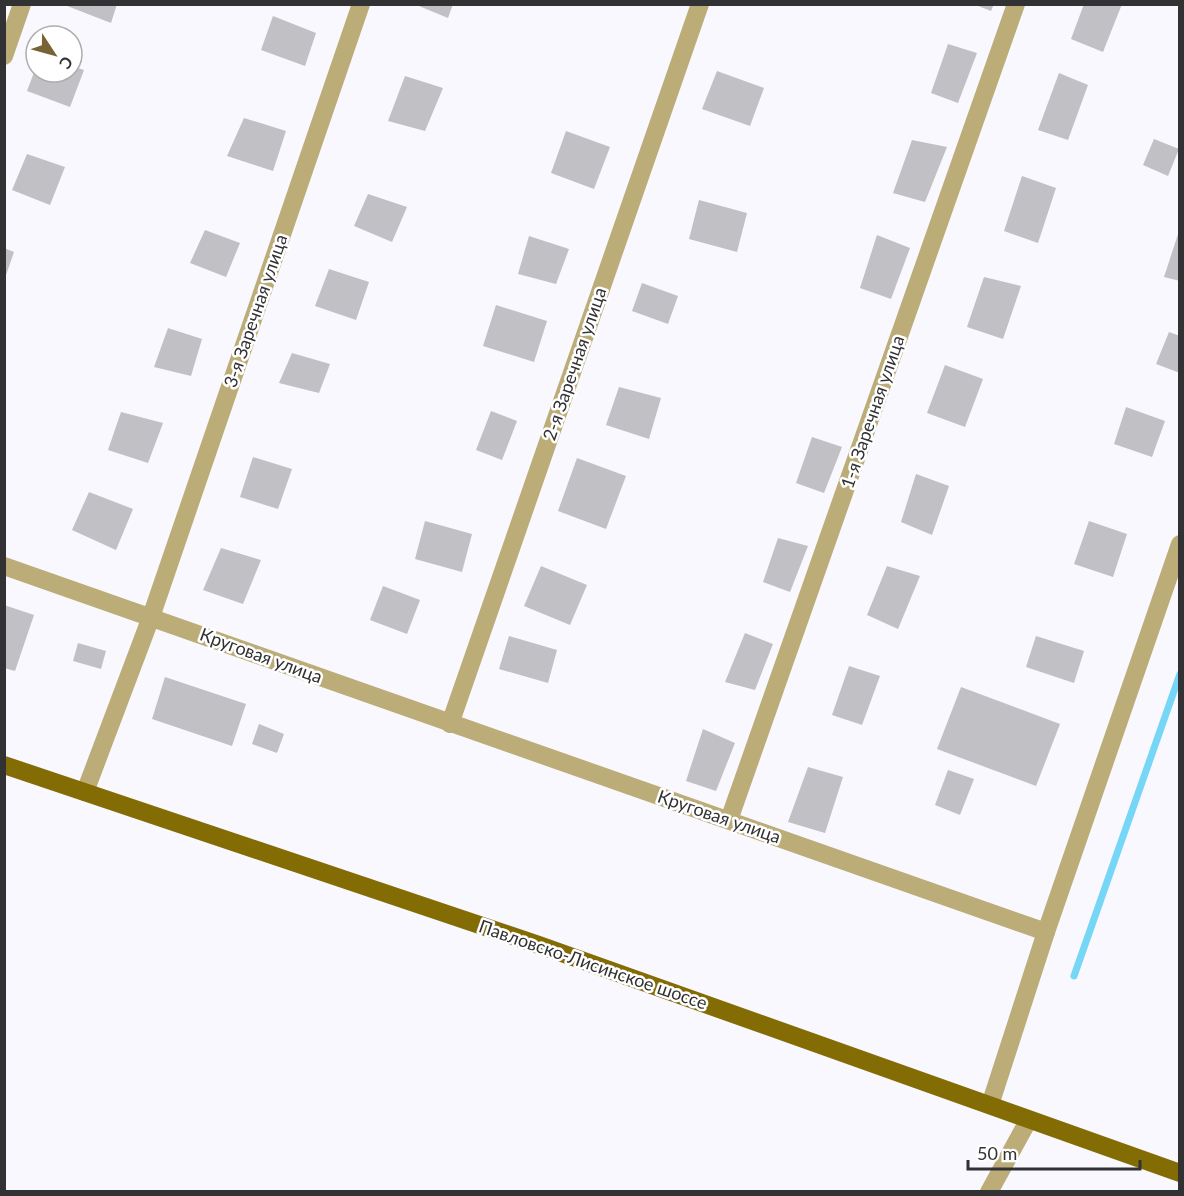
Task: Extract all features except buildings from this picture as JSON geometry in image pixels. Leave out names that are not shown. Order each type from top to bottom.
[{"type":"main road","name":"Павловско-Лисинское шоссе","points":[[4,765],[551,949],[1179,1173]]},
{"type":"street","points":[[4,56],[22,4]]},
{"type":"street","name":"3-я Заречная улица","points":[[85,792],[151,617],[361,4]]},
{"type":"street","name":"2-я Заречная улица","points":[[450,724],[700,4]]},
{"type":"street","name":"1-я Заречная улица","points":[[729,820],[1016,4]]},
{"type":"street","points":[[990,1106],[1046,932],[1179,544]]},
{"type":"street","name":"Круговая улица","points":[[4,566],[1046,932]]},
{"type":"street","points":[[989,1191],[1028,1121]]},
{"type":"waterway","points":[[1074,976],[1180,674]]}]
